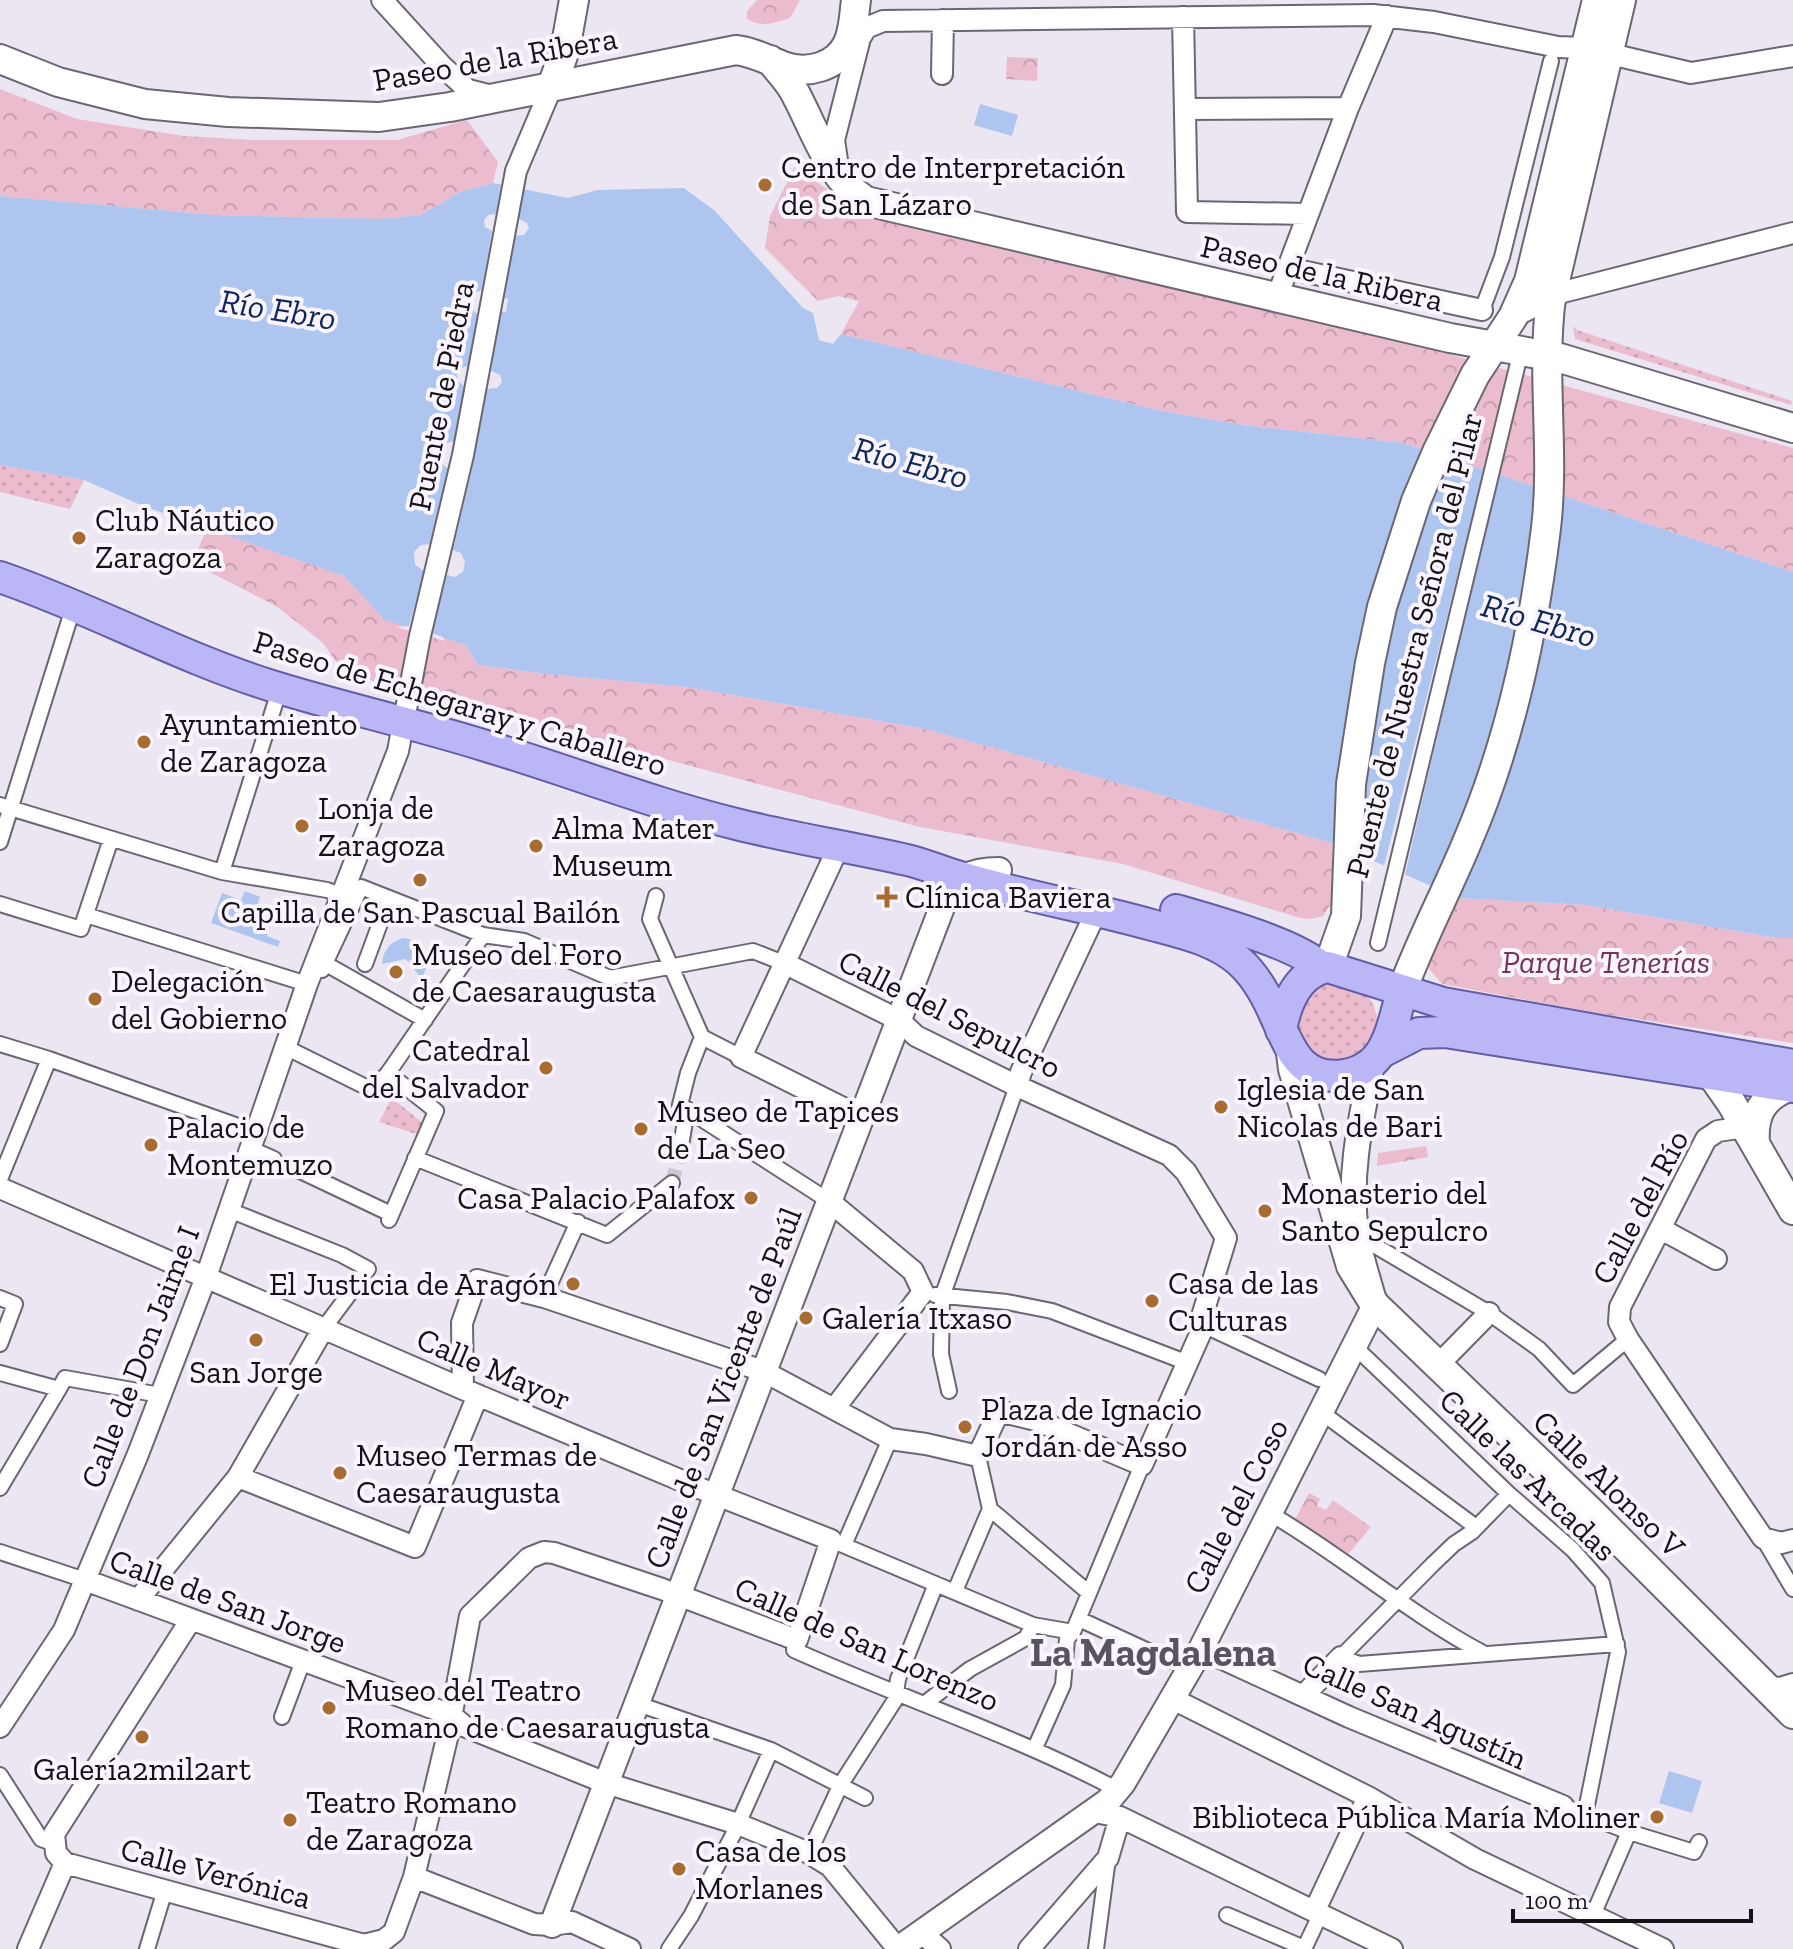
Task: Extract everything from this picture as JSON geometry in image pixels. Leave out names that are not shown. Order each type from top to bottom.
[{"type":"main road","points":[[770,60],[801,71],[831,62],[849,43],[856,0]]},
{"type":"main road","points":[[1377,1058],[1391,1033],[1402,991],[1424,937],[1469,839],[1493,773],[1524,663],[1546,527],[1551,298],[1596,51],[1597,0]]},
{"type":"main road","points":[[1596,51],[1621,0]]},
{"type":"main road","points":[[573,8],[577,36],[586,53],[598,63],[618,72]]},
{"type":"main road","points":[[552,86],[565,50],[573,8]]},
{"type":"main road","name":"Paseo de la Ribera","points":[[0,59],[99,94],[187,109],[379,117],[412,114],[736,50],[770,60],[794,91],[820,145],[850,190],[866,201],[1493,347],[1548,355],[1793,428]]},
{"type":"main road","name":"Puente de Nuestra Señora del Pilar","points":[[1325,967],[1346,916],[1351,784],[1367,678],[1382,607],[1416,501],[1475,375],[1513,317],[1529,281],[1596,51]]},
{"type":"main road","name":"Paseo de Echegaray y Caballero","points":[[0,577],[74,604],[190,655],[280,688],[406,710],[483,745],[682,809],[739,825],[912,860],[978,865],[1195,916],[1308,956],[1325,967]]},
{"type":"main road","name":"Paseo de Echegaray y Caballero","points":[[912,860],[961,877],[1185,934],[1223,950],[1236,958],[1255,979],[1286,1042]]},
{"type":"main road","points":[[1375,1305],[1351,1266],[1286,1042],[1290,998],[1308,976],[1325,967],[1443,1003],[1684,1047],[1791,1080]]},
{"type":"main road","points":[[1286,1042],[1310,1069],[1335,1076],[1349,1074],[1419,1033],[1445,1032],[1714,1075],[1791,1080]]},
{"type":"main road","points":[[1684,1047],[1714,1075],[1793,1210]]},
{"type":"main road","points":[[1750,1135],[1760,1107],[1791,1080]]},
{"type":"main road","name":"Calle Alonso V","points":[[1375,1305],[1780,1685],[1793,1714]]},
{"type":"street","points":[[382,0],[468,90],[500,97]]},
{"type":"street","points":[[862,0],[868,10],[883,21]]},
{"type":"street","points":[[842,178],[834,150],[837,125],[860,38],[866,28],[883,21],[1183,17],[1224,8],[1270,7],[1434,22],[1558,47],[1596,51],[1698,74],[1791,50]]},
{"type":"street","points":[[1277,297],[1348,108],[1387,16]]},
{"type":"street","points":[[1183,17],[1187,212],[1308,214]]},
{"type":"street","points":[[942,74],[943,20]]},
{"type":"street","points":[[1288,268],[1482,310],[1502,257],[1551,61]]},
{"type":"street","name":"Puente de Piedra","points":[[406,710],[420,636],[463,455],[516,171],[552,86]]},
{"type":"street","points":[[1186,109],[1348,108]]},
{"type":"street","points":[[1513,317],[1563,292],[1793,233]]},
{"type":"street","name":"Puente de Nuestra Señora del Pilar","points":[[1378,943],[1518,363]]},
{"type":"street","points":[[0,842],[6,807],[74,604]]},
{"type":"street","points":[[222,872],[280,688]]},
{"type":"street","name":"Calle de Don Jaime I","points":[[0,1727],[56,1645],[160,1395],[206,1277],[285,1047],[348,897],[398,751],[406,710]]},
{"type":"street","points":[[6,807],[222,872],[348,897],[361,887],[483,935],[388,1073],[372,1090],[285,1047]]},
{"type":"street","points":[[0,904],[81,929],[111,839]]},
{"type":"street","points":[[741,1057],[839,846]]},
{"type":"street","points":[[961,877],[977,871],[999,870]]},
{"type":"street","name":"Calle de San Vicente de Paúl","points":[[552,1925],[944,902],[961,877]]},
{"type":"street","points":[[656,896],[650,919],[702,1037],[861,1117]]},
{"type":"street","points":[[365,964],[389,899]]},
{"type":"street","points":[[834,1409],[933,1294],[1021,1072],[1097,910]]},
{"type":"street","points":[[86,915],[318,973],[422,1024]]},
{"type":"street","name":"Calle del Sepulcro","points":[[483,935],[524,941],[610,978],[753,951],[899,1020],[916,1036],[1017,1086],[1169,1155],[1186,1172],[1226,1238],[1203,1313],[1203,1325]]},
{"type":"street","points":[[702,1037],[680,1105],[829,1201],[913,1271],[933,1294],[949,1391]]},
{"type":"street","points":[[0,1044],[49,1059],[252,1140],[274,1159]]},
{"type":"street","points":[[1375,1305],[1357,1235],[1354,1168],[1377,1058]]},
{"type":"street","points":[[1,1190],[49,1059]]},
{"type":"street","points":[[294,1168],[390,1217],[436,1111],[388,1073]]},
{"type":"street","points":[[680,1152],[687,1109]]},
{"type":"street","name":"Calle del Río","points":[[1628,1339],[1618,1313],[1706,1139],[1718,1131],[1750,1135]]},
{"type":"street","points":[[415,1158],[607,1235],[672,1183]]},
{"type":"street","name":"Calle Mayor","points":[[1,1190],[471,1392],[1033,1625],[1076,1626],[1170,1661]]},
{"type":"street","points":[[138,1600],[238,1477],[323,1329],[368,1269],[342,1255],[229,1210]]},
{"type":"street","points":[[544,1297],[578,1222]]},
{"type":"street","points":[[1661,1229],[1716,1259]]},
{"type":"street","points":[[1357,1235],[1489,1313],[1539,1349],[1573,1385],[1628,1339],[1763,1538],[1793,1589]]},
{"type":"street","points":[[238,1477],[415,1547],[471,1392],[462,1323],[477,1280],[544,1297],[763,1371],[890,1439],[978,1456]]},
{"type":"street","points":[[933,1294],[1007,1302],[1052,1311],[1188,1363]]},
{"type":"street","points":[[0,1298],[15,1304],[0,1344]]},
{"type":"street","name":"Calle del Coso","points":[[898,1949],[931,1941],[1095,1812],[1118,1790],[1201,1649],[1375,1305]]},
{"type":"street","points":[[1438,1365],[1489,1313]]},
{"type":"street","points":[[1035,1748],[1063,1685],[1067,1639],[1076,1626],[1203,1325],[1319,1379]]},
{"type":"street","name":"Calle las Arcadas","points":[[1355,1347],[1509,1494],[1573,1550],[1602,1583],[1618,1652],[1586,1811]]},
{"type":"street","points":[[5,1374],[56,1388]]},
{"type":"street","points":[[0,1488],[41,1421],[56,1388],[65,1378],[160,1395]]},
{"type":"street","points":[[955,1591],[990,1509],[978,1456],[999,1411],[1036,1420],[1142,1465]]},
{"type":"street","points":[[1321,1412],[1476,1527]]},
{"type":"street","points":[[797,1640],[838,1542],[890,1439]]},
{"type":"street","points":[[1304,1695],[1454,1544],[1509,1494]]},
{"type":"street","points":[[990,1509],[1089,1593]]},
{"type":"street","points":[[1271,1514],[1308,1536],[1397,1600],[1483,1653]]},
{"type":"street","points":[[1763,1538],[1781,1543],[1793,1540]]},
{"type":"street","points":[[0,1552],[85,1580]]},
{"type":"street","name":"Calle de San Lorenzo","points":[[451,1715],[470,1616],[529,1558],[544,1552],[554,1553],[797,1640],[794,1650],[864,1682],[1035,1748],[1118,1790]]},
{"type":"street","name":"Calle de San Jorge","points":[[85,1580],[451,1715],[464,1726],[606,1783],[809,1853],[830,1866],[898,1949]]},
{"type":"street","points":[[809,1853],[841,1784],[898,1693],[898,1679],[936,1584]]},
{"type":"street","points":[[28,1949],[57,1848],[190,1621]]},
{"type":"street","points":[[924,1704],[970,1669],[1026,1638],[1033,1625]]},
{"type":"street","points":[[1341,1657],[1359,1664],[1617,1644]]},
{"type":"street","name":"Calle San Agustín","points":[[1201,1649],[1487,1776],[1563,1806]]},
{"type":"street","points":[[282,1717],[303,1661]]},
{"type":"street","points":[[1173,1699],[1368,1797],[1475,1859],[1663,1949]]},
{"type":"street","points":[[635,1703],[771,1750],[865,1798]]},
{"type":"street","points":[[364,1947],[384,1940],[394,1932],[414,1877],[451,1715]]},
{"type":"street","points":[[669,1949],[691,1916],[771,1750]]},
{"type":"street","points":[[0,1775],[41,1839],[57,1848]]},
{"type":"street","points":[[1227,1915],[1304,1948],[1368,1797]]},
{"type":"street","points":[[1563,1806],[1586,1811],[1629,1832],[1694,1852],[1699,1842]]},
{"type":"street","points":[[1095,1812],[1120,1817],[1318,1911],[1364,1943],[1392,1949]]},
{"type":"street","points":[[1096,1949],[1108,1858],[1120,1817]]},
{"type":"street","points":[[1593,1915],[1629,1832]]},
{"type":"street","name":"Calle Verónica","points":[[57,1848],[165,1890],[364,1947]]},
{"type":"street","points":[[1029,1949],[1108,1858]]},
{"type":"street","points":[[414,1877],[534,1924],[572,1922],[630,1949]]},
{"type":"street","points":[[147,1949],[165,1890]]},
{"type":"green space","points":[[757,0],[800,0],[790,18],[763,24],[747,19],[747,11]]},
{"type":"green space","points":[[1007,57],[1038,58],[1037,81],[1006,79]]},
{"type":"green space","points":[[0,89],[77,119],[184,136],[255,140],[397,140],[467,120],[498,162],[493,183],[460,192],[421,215],[380,219],[215,215],[0,196]]},
{"type":"green space","points":[[795,167],[850,205],[989,246],[1319,319],[1793,448],[1793,572],[1403,443],[1243,425],[1157,410],[841,334],[859,301],[838,296],[818,301],[765,248],[770,216]]},
{"type":"green space","points":[[1573,326],[1577,330],[1792,401],[1791,405],[1575,339]]},
{"type":"green space","points":[[0,465],[84,480],[70,509],[0,492]]},
{"type":"green space","points":[[207,528],[344,576],[385,619],[466,645],[478,665],[687,687],[926,729],[1332,843],[1332,902],[1323,916],[1300,918],[1123,864],[920,827],[597,741],[452,707],[343,671],[322,642],[276,606],[192,563]]},
{"type":"green space","name":"Parque Tenerías","points":[[1459,898],[1586,905],[1777,938],[1793,938],[1793,1043],[1591,1012],[1442,984],[1424,963]]},
{"type":"green space","points":[[1329,981],[1353,986],[1366,994],[1375,1009],[1378,1027],[1377,1036],[1367,1050],[1333,1067],[1298,1046],[1296,1021],[1301,999]]},
{"type":"green space","points":[[392,1098],[424,1124],[419,1135],[379,1122]]},
{"type":"green space","points":[[1426,1146],[1428,1157],[1377,1166],[1378,1153]]},
{"type":"green space","points":[[1309,1493],[1320,1499],[1317,1506],[1326,1510],[1333,1500],[1371,1527],[1345,1558],[1293,1523]]},
{"type":"water","points":[[980,104],[1018,115],[1012,136],[974,125]]},
{"type":"water","name":"Río Ebro","points":[[493,183],[568,198],[597,190],[684,188],[715,211],[803,308],[813,313],[819,340],[833,344],[841,334],[1157,410],[1243,425],[1403,443],[1793,572],[1793,938],[1777,938],[1586,905],[1459,898],[1332,843],[926,729],[687,687],[478,665],[466,645],[385,620],[344,576],[143,506],[84,480],[0,465],[0,196],[215,215],[380,219],[421,215],[460,192]]},
{"type":"water","points":[[245,891],[260,897],[256,909],[274,915],[267,936],[280,941],[278,947],[211,923],[222,893],[241,900]]},
{"type":"water","points":[[403,938],[417,943],[426,952],[427,964],[421,978],[406,959],[382,964],[388,947]]},
{"type":"water","points":[[1669,1771],[1702,1781],[1692,1813],[1659,1803]]},
{"type":"pier","points":[[502,181],[524,185],[517,218],[527,223],[529,228],[524,235],[514,236],[502,297],[508,299],[506,312],[500,312],[491,371],[500,375],[502,382],[497,388],[487,389],[453,550],[461,553],[465,562],[463,572],[455,577],[447,575],[432,633],[445,641],[396,627],[409,626],[424,571],[415,565],[414,552],[421,545],[431,544],[449,469],[439,462],[437,451],[443,444],[455,441],[465,387],[458,381],[457,375],[461,368],[468,366],[478,315],[471,308],[470,299],[482,290],[492,231],[485,227],[484,220],[488,215],[496,214]]},
{"type":"pier","points":[[1485,466],[1499,471],[1404,879],[1383,870]]},
{"type":"tunnel","points":[[672,1183],[680,1152]]},
{"type":"place","name":"Centro de Interpretación de San Lázaro","points":[[765,185]]},
{"type":"place","name":"Club Náutico Zaragoza","points":[[79,538]]},
{"type":"place","name":"Ayuntamiento de Zaragoza","points":[[144,742]]},
{"type":"place","name":"Lonja de Zaragoza","points":[[302,826]]},
{"type":"place","name":"Alma Mater Museum","points":[[536,846]]},
{"type":"place","name":"Capilla de San Pascual Bailón","points":[[420,880]]},
{"type":"place","name":"Clínica Baviera","points":[[887,897]]},
{"type":"place","name":"Museo del Foro de Caesaraugusta","points":[[396,972]]},
{"type":"place","name":"Delegación del Gobierno","points":[[95,999]]},
{"type":"place","name":"Catedral del Salvador","points":[[546,1068]]},
{"type":"place","name":"Iglesia de San Nicolas de Bari","points":[[1221,1107]]},
{"type":"place","name":"Museo de Tapices de La Seo","points":[[641,1129]]},
{"type":"place","name":"Palacio de Montemuzo","points":[[151,1145]]},
{"type":"place","name":"Casa Palacio Palafox","points":[[751,1198]]},
{"type":"place","name":"Monasterio del Santo Sepulcro","points":[[1265,1211]]},
{"type":"place","name":"El Justicia de Aragón","points":[[573,1284]]},
{"type":"place","name":"Casa de las Culturas","points":[[1152,1301]]},
{"type":"place","name":"Galería Itxaso","points":[[806,1318]]},
{"type":"place","name":"San Jorge","points":[[256,1340]]},
{"type":"place","name":"Plaza de Ignacio Jordán de Asso","points":[[965,1427]]},
{"type":"place","name":"Museo Termas de Caesaraugusta","points":[[340,1473]]},
{"type":"place","name":"Museo del Teatro Romano de Caesaraugusta","points":[[329,1708]]},
{"type":"place","name":"Galería2mil2art","points":[[142,1737]]},
{"type":"place","name":"Biblioteca Pública María Moliner","points":[[1657,1817]]},
{"type":"place","name":"Teatro Romano de Zaragoza","points":[[290,1820]]},
{"type":"place","name":"Casa de los Morlanes","points":[[679,1869]]},
{"type":"district","name":"La Magdalena","points":[[1153,1652]]}]
